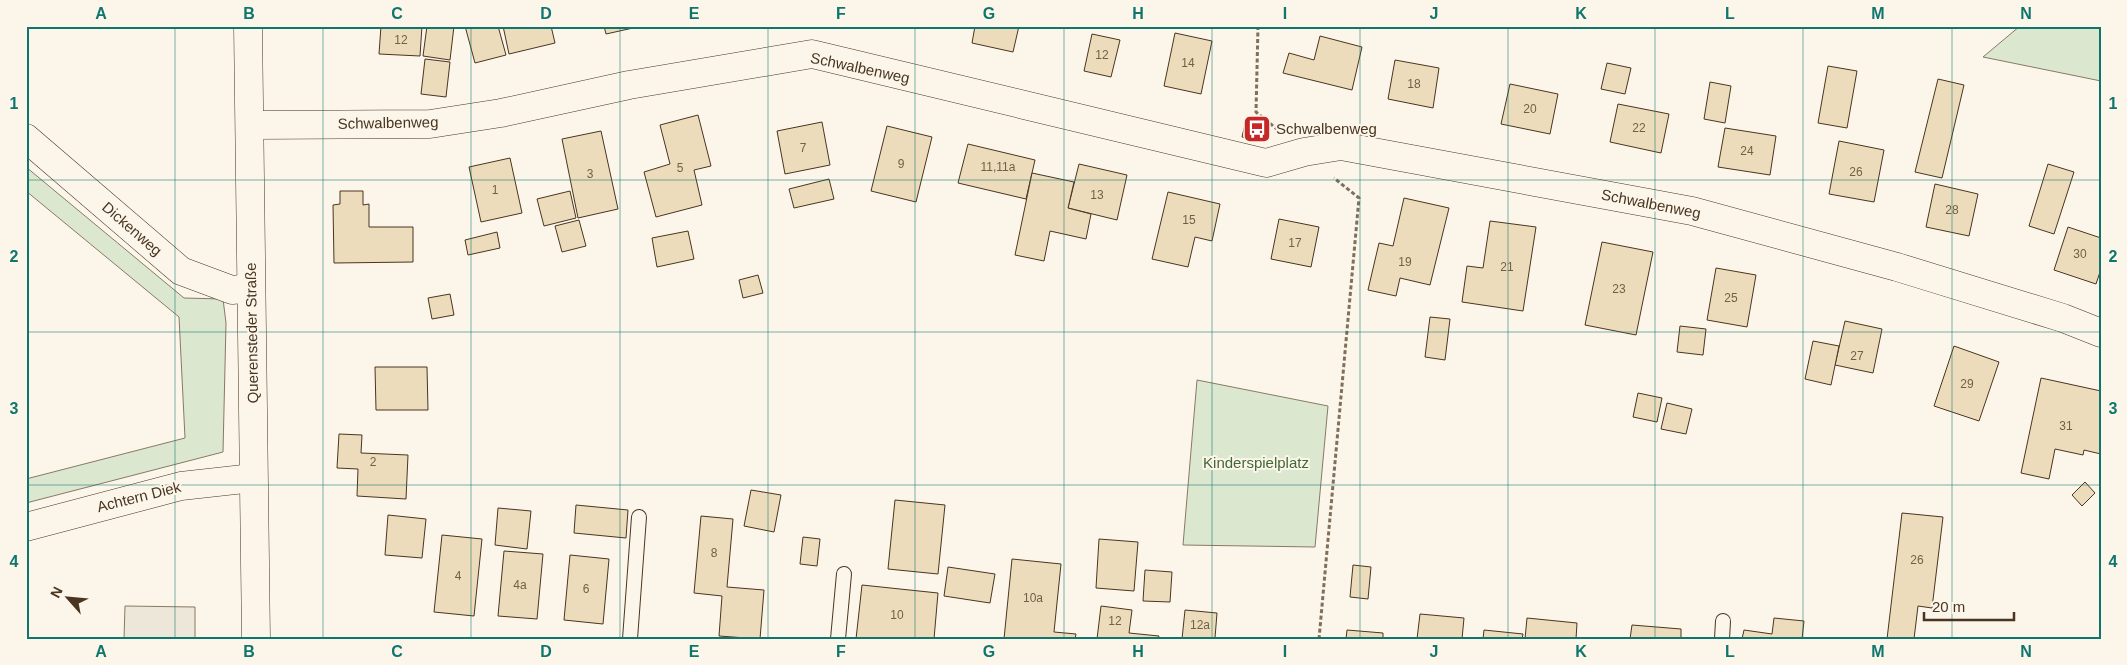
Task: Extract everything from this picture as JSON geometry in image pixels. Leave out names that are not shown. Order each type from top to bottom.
[{"type":"street","name":"Querensteder Straße","points":[[248,26],[256,639]]},
{"type":"street","name":"Schwalbenweg","points":[[250,125],[430,124],[501,113],[629,85],[812,54],[1266,163],[1304,152],[1341,146],[1692,211],[1897,267],[2063,318],[2101,333]]},
{"type":"street","name":"Dickenweg","points":[[26,138],[181,271],[232,290],[251,288]]},
{"type":"street","name":"Achtern Diek","points":[[26,527],[181,486],[254,478]]},
{"type":"lane","points":[[630,639],[639,517]]},
{"type":"lane","points":[[838,639],[844,574]]},
{"type":"lane","points":[[1722,639],[1723,621]]},
{"type":"path","points":[[1258,26],[1256,112],[1359,198],[1319,639]]},
{"type":"green space","points":[[2020,26],[2101,26],[2101,81],[1983,57]]},
{"type":"green space","points":[[26,167],[184,298],[223,299],[226,323],[223,452],[26,503],[26,479],[185,438],[179,317],[26,191]]},
{"type":"green space","name":"Kinderspielplatz","points":[[1197,380],[1328,406],[1315,547],[1183,545]]},
{"type":"shaded area","points":[[125,606],[195,607],[195,639],[124,639]]},
{"type":"building","points":[[381,26],[422,26],[420,56],[379,54]]},
{"type":"building","points":[[427,26],[454,26],[450,60],[423,56]]},
{"type":"building","points":[[465,26],[498,26],[506,55],[475,63]]},
{"type":"building","points":[[503,26],[551,26],[555,43],[509,54]]},
{"type":"building","points":[[604,26],[642,26],[606,34]]},
{"type":"building","points":[[975,26],[1019,26],[1013,52],[972,43]]},
{"type":"building","points":[[1175,33],[1212,41],[1201,94],[1164,86]]},
{"type":"building","points":[[1092,34],[1120,40],[1111,77],[1084,71]]},
{"type":"building","points":[[1320,36],[1362,47],[1352,90],[1283,73],[1289,53],[1314,60]]},
{"type":"building","points":[[425,59],[450,62],[446,97],[421,94]]},
{"type":"building","points":[[1395,60],[1439,68],[1433,108],[1388,99]]},
{"type":"building","points":[[1607,63],[1631,68],[1625,94],[1601,89]]},
{"type":"building","points":[[1828,66],[1857,71],[1847,128],[1818,123]]},
{"type":"building","points":[[1938,79],[1964,85],[1942,178],[1915,172]]},
{"type":"building","points":[[1710,82],[1731,86],[1725,123],[1704,119]]},
{"type":"building","points":[[1510,84],[1558,94],[1550,134],[1501,124]]},
{"type":"building","points":[[1618,104],[1669,114],[1661,153],[1610,142]]},
{"type":"building","points":[[698,115],[711,166],[694,170],[702,205],[656,217],[644,172],[670,164],[660,125]]},
{"type":"building","points":[[1246,120],[1259,123],[1255,140],[1242,137]]},
{"type":"building","points":[[822,122],[830,165],[785,174],[777,131]]},
{"type":"building","points":[[887,126],[932,137],[916,202],[871,191]]},
{"type":"building","points":[[1725,128],[1776,136],[1770,175],[1718,167]]},
{"type":"building","points":[[601,131],[618,209],[578,218],[562,139]]},
{"type":"building","points":[[1839,141],[1884,150],[1874,202],[1829,194]]},
{"type":"building","points":[[968,144],[1035,160],[1026,199],[958,183]]},
{"type":"building","points":[[510,158],[522,213],[481,222],[469,167]]},
{"type":"building","points":[[1079,164],[1127,175],[1117,220],[1068,208]]},
{"type":"building","points":[[2048,164],[2074,172],[2054,234],[2029,226]]},
{"type":"building","points":[[1032,173],[1074,182],[1068,208],[1091,214],[1086,239],[1050,231],[1044,261],[1015,255]]},
{"type":"building","points":[[829,179],[834,199],[794,208],[789,189]]},
{"type":"building","points":[[1935,184],[1978,194],[1969,236],[1926,227]]},
{"type":"building","points":[[340,191],[363,191],[363,205],[369,204],[369,227],[413,227],[413,262],[334,263],[333,205],[340,204]]},
{"type":"building","points":[[570,191],[576,218],[544,226],[537,199]]},
{"type":"building","points":[[1168,192],[1220,204],[1212,241],[1195,237],[1188,267],[1152,259]]},
{"type":"building","points":[[1404,198],[1449,208],[1430,285],[1400,278],[1396,296],[1368,290],[1379,243],[1393,246]]},
{"type":"building","points":[[1279,219],[1319,227],[1311,267],[1271,259]]},
{"type":"building","points":[[579,220],[586,246],[562,252],[555,226]]},
{"type":"building","points":[[1490,221],[1536,227],[1523,311],[1462,302],[1467,266],[1483,268]]},
{"type":"building","points":[[2068,227],[2101,238],[2101,269],[2096,284],[2054,270]]},
{"type":"building","points":[[688,231],[694,259],[657,267],[652,238]]},
{"type":"building","points":[[497,232],[500,248],[468,255],[465,240]]},
{"type":"building","points":[[1602,242],[1653,252],[1636,335],[1585,325]]},
{"type":"building","points":[[1716,268],[1756,275],[1747,327],[1707,320]]},
{"type":"building","points":[[758,275],[763,293],[743,298],[739,280]]},
{"type":"building","points":[[450,294],[454,315],[432,319],[428,298]]},
{"type":"building","points":[[1430,317],[1450,319],[1445,360],[1425,357]]},
{"type":"building","points":[[1845,321],[1882,329],[1873,373],[1835,365]]},
{"type":"building","points":[[1680,326],[1706,329],[1703,355],[1677,352]]},
{"type":"building","points":[[1813,341],[1839,346],[1831,385],[1805,379]]},
{"type":"building","points":[[1954,346],[1999,362],[1979,421],[1934,406]]},
{"type":"building","points":[[375,367],[427,367],[428,410],[376,410]]},
{"type":"building","points":[[2041,378],[2101,391],[2101,454],[2084,450],[2083,455],[2055,449],[2049,479],[2021,473]]},
{"type":"building","points":[[1638,393],[1662,398],[1657,422],[1633,417]]},
{"type":"building","points":[[1667,403],[1692,409],[1686,434],[1661,429]]},
{"type":"building","points":[[339,434],[362,435],[361,453],[408,455],[406,499],[357,496],[358,469],[337,468]]},
{"type":"building","points":[[2085,482],[2095,493],[2082,506],[2072,495]]},
{"type":"building","points":[[751,490],[781,495],[774,532],[744,526]]},
{"type":"building","points":[[895,500],[945,505],[938,574],[888,569]]},
{"type":"building","points":[[576,505],[628,510],[626,538],[574,533]]},
{"type":"building","points":[[498,508],[531,511],[527,549],[495,545]]},
{"type":"building","points":[[1902,513],[1943,517],[1932,608],[1918,606],[1914,639],[1887,639]]},
{"type":"building","points":[[388,515],[426,519],[422,558],[385,555]]},
{"type":"building","points":[[701,516],[733,519],[727,587],[764,590],[760,639],[719,636],[722,596],[694,593]]},
{"type":"building","points":[[442,535],[482,539],[474,616],[434,612]]},
{"type":"building","points":[[803,537],[820,539],[817,566],[800,564]]},
{"type":"building","points":[[1099,539],[1138,542],[1134,591],[1096,588]]},
{"type":"building","points":[[504,551],[543,554],[537,619],[498,616]]},
{"type":"building","points":[[570,555],[609,559],[603,624],[564,620]]},
{"type":"building","points":[[1012,559],[1061,564],[1054,632],[1076,634],[1075,639],[1004,639]]},
{"type":"building","points":[[1353,565],[1371,567],[1368,599],[1350,597]]},
{"type":"building","points":[[948,567],[995,574],[990,603],[944,596]]},
{"type":"building","points":[[1145,570],[1172,572],[1170,602],[1143,601]]},
{"type":"building","points":[[862,585],[938,593],[934,639],[856,639]]},
{"type":"building","points":[[1101,606],[1132,610],[1129,633],[1159,636],[1158,639],[1097,639]]},
{"type":"building","points":[[1185,610],[1217,613],[1215,638],[1225,639],[1182,639]]},
{"type":"building","points":[[1420,614],[1464,618],[1462,639],[1417,639]]},
{"type":"building","points":[[1527,618],[1577,623],[1576,639],[1525,639]]},
{"type":"building","points":[[1774,618],[1804,621],[1802,639],[1742,639],[1744,630],[1772,634]]},
{"type":"building","points":[[1632,625],[1681,629],[1681,639],[1630,639]]},
{"type":"building","points":[[1347,630],[1383,633],[1383,639],[1346,639]]},
{"type":"building","points":[[1484,630],[1523,634],[1522,639],[1483,639]]},
{"type":"place","name":"Schwalbenweg","points":[[1257,129]]}]
